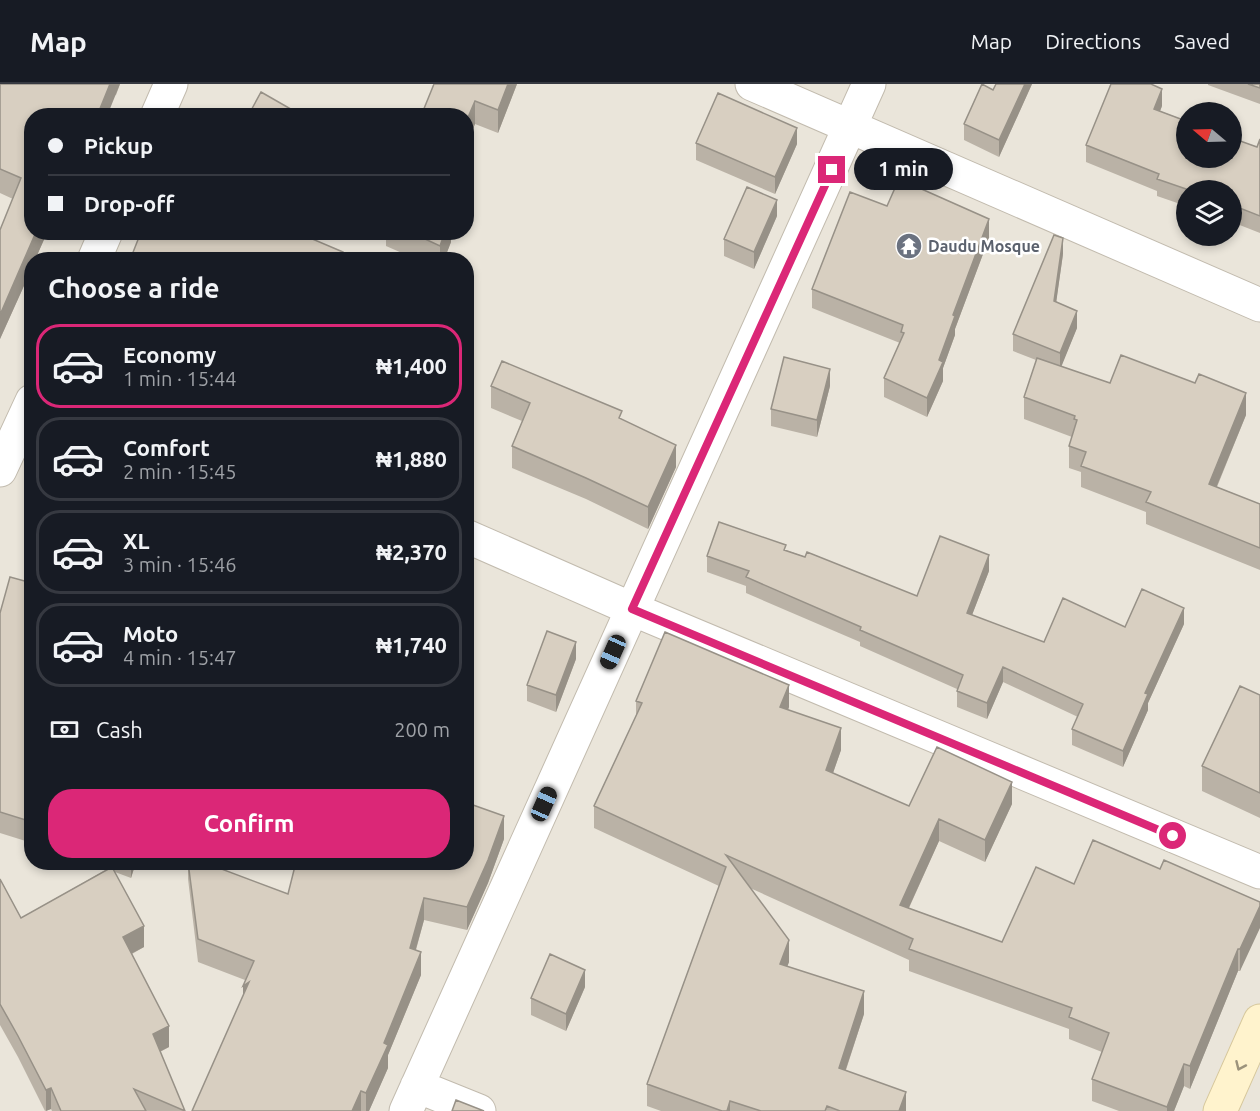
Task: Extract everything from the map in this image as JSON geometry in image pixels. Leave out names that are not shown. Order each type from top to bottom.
[{"type":"main road","points":[[1220,1111],[1260,1021]]},
{"type":"street","points":[[160,108],[171,84]]},
{"type":"street","points":[[752,84],[1260,304]]},
{"type":"street","points":[[478,1111],[412,1099],[869,84]]},
{"type":"street","points":[[0,470],[24,418]]},
{"type":"street","points":[[474,540],[632,609],[1260,872]]},
{"type":"shaded area","points":[[0,84],[1260,84],[1260,1111],[0,1111]]},
{"type":"building","points":[[0,84],[110,84],[100,108],[24,108],[24,240],[33,240],[27,252],[24,252],[24,260],[0,315],[0,230],[21,178],[0,169]]},
{"type":"building","points":[[434,84],[508,84],[498,110],[475,101],[472,108],[424,108]]},
{"type":"building","points":[[982,84],[993,90],[996,84],[1025,84],[999,140],[964,124]]},
{"type":"building","points":[[1111,84],[1151,84],[1162,89],[1154,109],[1176,117],[1176,168],[1242,168],[1242,142],[1257,147],[1260,139],[1260,216],[1242,209],[1242,180],[1176,180],[1176,186],[1157,179],[1159,174],[1086,145]]},
{"type":"building","points":[[1248,84],[1260,84],[1260,88]]},
{"type":"building","points":[[261,92],[289,108],[252,108]]},
{"type":"building","points":[[718,93],[797,128],[775,177],[696,143]]},
{"type":"building","points":[[899,179],[989,219],[953,315],[955,316],[939,360],[943,362],[927,398],[884,378],[904,333],[901,332],[903,325],[812,289],[850,192],[887,206]]},
{"type":"building","points":[[747,187],[777,200],[754,252],[724,239]]},
{"type":"building","points":[[1054,235],[1063,238],[1054,301],[1077,311],[1060,353],[1013,334]]},
{"type":"building","points":[[138,240],[315,240],[343,252],[133,252]]},
{"type":"building","points":[[427,240],[442,240],[440,246]]},
{"type":"building","points":[[1121,355],[1195,383],[1199,374],[1246,393],[1209,484],[1260,504],[1260,548],[1146,502],[1151,492],[1081,466],[1086,452],[1069,446],[1077,420],[1074,419],[1075,416],[1024,397],[1037,358],[1110,383]]},
{"type":"building","points":[[784,357],[830,369],[817,420],[771,409]]},
{"type":"building","points":[[502,361],[622,411],[619,418],[676,445],[648,507],[512,446],[530,403],[491,386]]},
{"type":"building","points":[[719,522],[786,545],[784,550],[805,557],[807,552],[917,596],[940,536],[989,555],[967,613],[1044,642],[1063,598],[1125,627],[1142,589],[1184,608],[1145,693],[1148,694],[1123,751],[1072,729],[1083,704],[1003,667],[987,703],[957,691],[963,675],[746,577],[749,571],[707,556]]},
{"type":"building","points":[[10,577],[24,581],[24,820],[0,812],[0,613]]},
{"type":"building","points":[[547,631],[576,642],[556,695],[527,685]]},
{"type":"building","points":[[665,632],[789,685],[780,707],[841,728],[826,770],[909,806],[937,747],[1012,782],[985,840],[939,819],[900,905],[1002,942],[1036,867],[1074,884],[1093,840],[1160,869],[1164,860],[1260,902],[1190,1066],[1184,1064],[1167,1107],[1092,1079],[1109,1033],[1069,1017],[1072,1008],[909,949],[913,939],[726,855],[789,940],[780,964],[864,991],[839,1068],[906,1092],[899,1111],[840,1111],[827,1106],[825,1111],[761,1111],[730,1101],[727,1111],[722,1111],[647,1084],[726,867],[594,806],[642,703],[636,701]]},
{"type":"building","points":[[1240,686],[1260,695],[1260,793],[1202,766]]},
{"type":"building","points":[[474,805],[504,816],[467,907],[424,898],[410,948],[421,952],[384,1043],[388,1045],[366,1093],[361,1091],[352,1111],[192,1111],[249,982],[243,986],[254,961],[198,939],[189,870],[224,870],[288,894],[294,870],[474,870]]},
{"type":"building","points":[[107,870],[114,870],[144,926],[123,937],[169,1026],[153,1034],[185,1111],[134,1089],[146,1111],[61,1111],[51,1088],[46,1090],[0,1004],[0,879],[21,918]]},
{"type":"building","points":[[550,954],[585,970],[566,1014],[531,998]]},
{"type":"building","points":[[456,1100],[484,1111],[452,1111]]},
{"type":"place","name":"Daudu Mosque","points":[[909,246]]},
{"type":"route","points":[[832,170],[632,609],[1173,836]]}]
